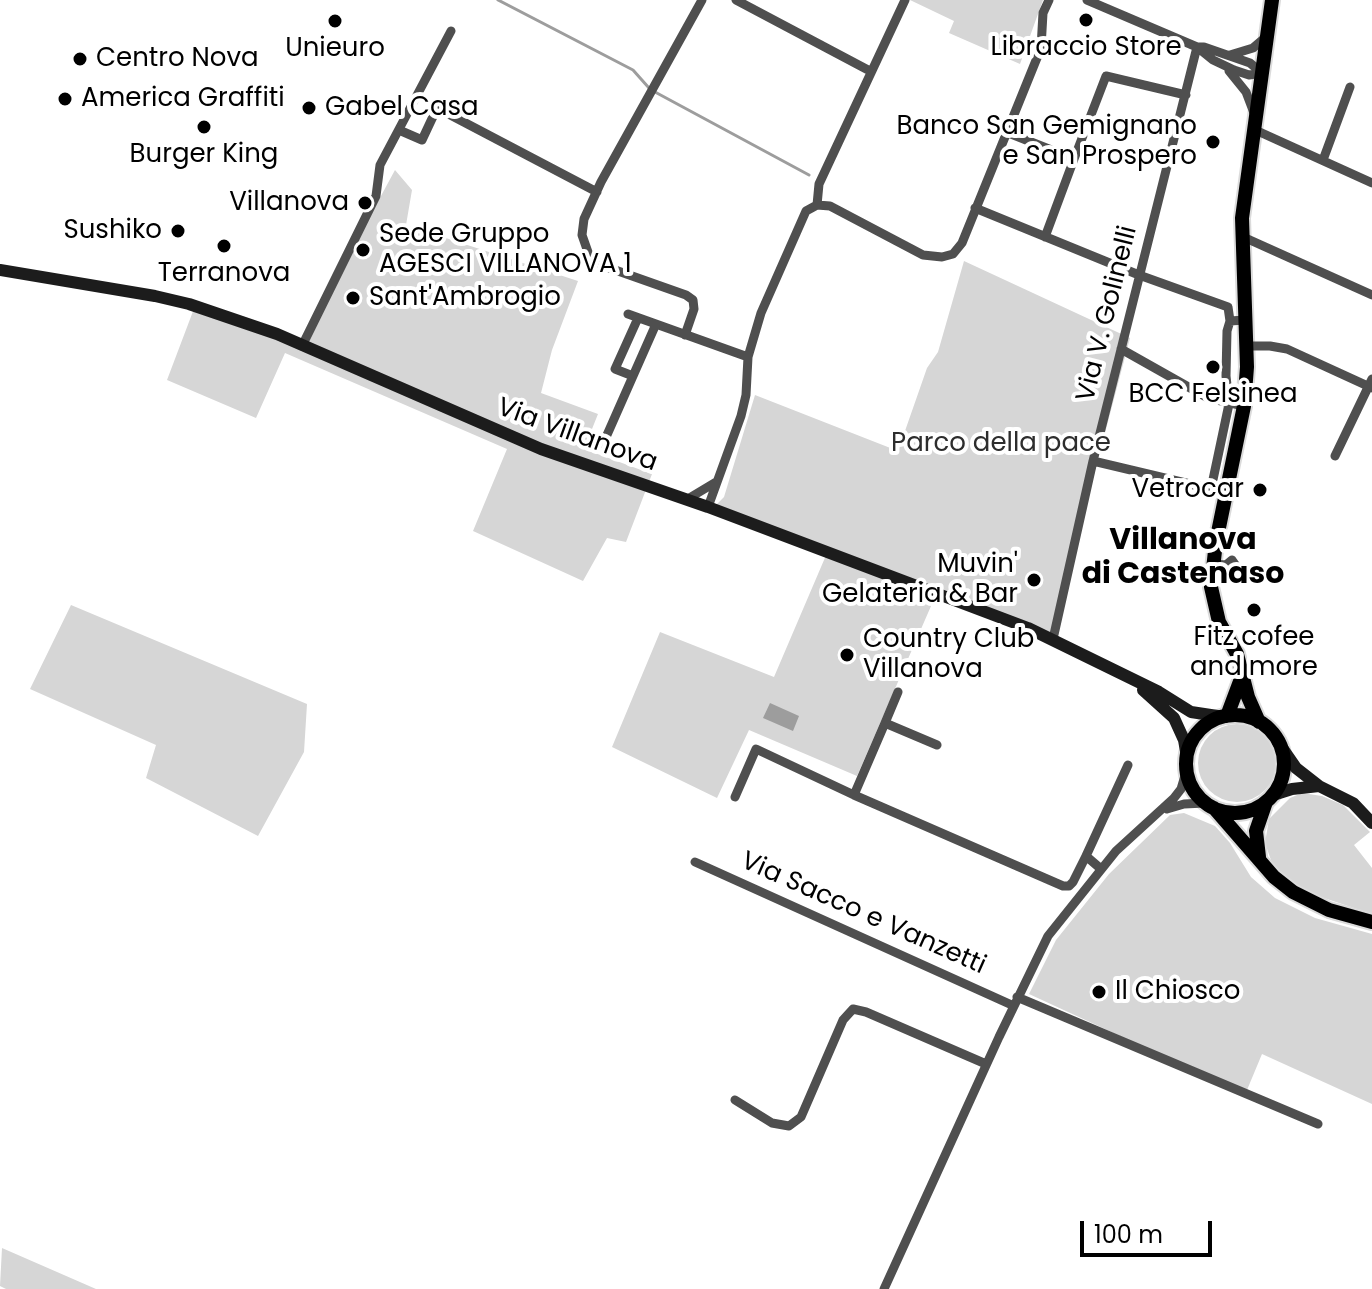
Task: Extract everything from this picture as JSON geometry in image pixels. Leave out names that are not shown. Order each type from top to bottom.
[{"type":"main road","points":[[1272,0],[1241,236],[1237,321],[1247,346],[1236,405],[1219,565],[1211,587],[1214,609],[1237,654],[1248,697],[1259,722],[1296,768],[1319,786],[1345,798],[1372,823]]},
{"type":"main road","name":"Via Villanova","points":[[0,270],[189,304],[277,334],[489,428],[708,507],[1053,639],[1159,692],[1191,712],[1225,717]]},
{"type":"main road","points":[[1225,717],[1236,696],[1243,672]]},
{"type":"main road","name":"Via Villanova","points":[[1128,678],[1174,718],[1184,740],[1187,763]]},
{"type":"main road","points":[[1259,722],[1249,717],[1225,717],[1203,727],[1190,746],[1187,763],[1196,793],[1259,857],[1274,877],[1303,899],[1372,922]]},
{"type":"main road","points":[[1259,857],[1256,831],[1283,775],[1278,742]]},
{"type":"main road","points":[[1210,806],[1241,813],[1292,789],[1319,786]]},
{"type":"street","points":[[685,335],[694,309],[693,300],[601,265],[589,255],[582,235],[584,219],[597,192],[702,0]]},
{"type":"street","points":[[736,0],[870,71]]},
{"type":"street","points":[[817,205],[819,184],[905,0]]},
{"type":"street","points":[[708,507],[741,416],[746,395],[748,357],[761,313],[806,211],[817,205],[830,206],[923,255],[942,257],[953,254],[962,243],[1041,48],[1043,13],[1049,0]]},
{"type":"street","points":[[1087,0],[1197,47],[1250,63],[1262,73]]},
{"type":"street","points":[[302,346],[376,196],[380,165],[451,31]]},
{"type":"street","points":[[1227,55],[1248,51],[1268,34]]},
{"type":"street","points":[[1197,47],[1224,66],[1249,75],[1262,73]]},
{"type":"street","name":"Via V. Golinelli","points":[[1053,639],[1093,461],[1197,47]]},
{"type":"street","points":[[1224,66],[1246,92],[1254,123],[1372,183]]},
{"type":"street","points":[[1045,237],[1106,76],[1186,95]]},
{"type":"street","points":[[1323,160],[1350,87]]},
{"type":"street","points":[[399,130],[422,140],[437,108],[597,192]]},
{"type":"street","points":[[1006,132],[1074,159]]},
{"type":"street","points":[[975,208],[1139,275],[1228,307],[1237,321],[1226,361],[1236,405],[1211,489],[1093,461]]},
{"type":"street","points":[[1241,236],[1372,295]]},
{"type":"street","points":[[633,376],[615,369],[633,316],[748,357]]},
{"type":"street","points":[[603,444],[656,324]]},
{"type":"street","points":[[1247,346],[1287,349],[1371,385],[1335,456]]},
{"type":"street","points":[[1121,349],[1208,398],[1236,405]]},
{"type":"street","points":[[686,500],[716,482]]},
{"type":"street","points":[[854,795],[898,692]]},
{"type":"street","points":[[885,723],[937,745]]},
{"type":"street","points":[[735,797],[756,749],[854,795],[1069,886],[1128,765]]},
{"type":"street","points":[[884,1289],[1048,936],[1116,851],[1164,810],[1181,789],[1187,763]]},
{"type":"street","points":[[1164,810],[1184,804],[1210,806]]},
{"type":"street","points":[[1086,856],[1101,869]]},
{"type":"street","name":"Via Sacco e Vanzetti","points":[[695,862],[1016,1002],[1318,1124]]},
{"type":"street","points":[[735,1100],[772,1123],[789,1126],[801,1117],[843,1020],[853,1009],[986,1064]]},
{"type":"green space","points":[[910,0],[1043,0],[1020,64],[949,33],[954,21]]},
{"type":"green space","points":[[395,170],[412,190],[406,225],[578,281],[552,350],[541,393],[598,414],[584,449],[652,474],[626,542],[607,538],[583,581],[473,531],[507,449],[285,353],[256,418],[167,380],[195,306],[302,342]]},
{"type":"green space","name":"Parco della pace","points":[[964,261],[1130,338],[1051,638],[938,590],[857,776],[749,730],[717,798],[612,747],[660,632],[774,677],[827,553],[713,508],[724,497],[755,395],[898,451],[927,368],[938,352]]},
{"type":"green space","points":[[71,605],[307,704],[304,752],[258,836],[146,778],[156,745],[30,689]]},
{"type":"green space","points":[[1237,724],[1252,727],[1269,741],[1276,763],[1273,778],[1259,795],[1237,802],[1222,799],[1205,785],[1198,763],[1201,748],[1215,731]]},
{"type":"green space","points":[[1302,793],[1322,796],[1343,805],[1370,832],[1354,845],[1372,868],[1372,914],[1312,894],[1288,879],[1272,863],[1265,843],[1269,819],[1290,798]]},
{"type":"green space","points":[[1184,813],[1215,826],[1230,843],[1251,877],[1275,898],[1315,918],[1372,934],[1372,1104],[1262,1054],[1247,1090],[1029,994],[1056,940],[1109,874],[1170,815]]},
{"type":"green space","points":[[2,1248],[96,1289],[6,1289],[0,1286]]},
{"type":"shaded area","points":[[770,703],[799,716],[793,731],[763,718]]},
{"type":"waterway","points":[[498,0],[633,70],[649,88]]},
{"type":"waterway","points":[[655,92],[809,175]]},
{"type":"place","name":"Libraccio Store","points":[[1086,20]]},
{"type":"place","name":"Unieuro","points":[[335,21]]},
{"type":"place","name":"Centro Nova","points":[[80,59]]},
{"type":"place","name":"America Graffiti","points":[[65,99]]},
{"type":"place","name":"Gabel Casa","points":[[309,108]]},
{"type":"place","name":"Burger King","points":[[204,127]]},
{"type":"place","name":"Banco San Gemignano e San Prospero","points":[[1213,142]]},
{"type":"place","name":"Villanova","points":[[365,203]]},
{"type":"place","name":"Sushiko","points":[[178,231]]},
{"type":"place","name":"Terranova","points":[[224,246]]},
{"type":"place","name":"Sede Gruppo AGESCI VILLANOVA 1","points":[[363,250]]},
{"type":"place","name":"Sant'Ambrogio","points":[[353,298]]},
{"type":"place","name":"BCC Felsinea","points":[[1213,367]]},
{"type":"place","name":"Vetrocar","points":[[1260,490]]},
{"type":"place","name":"Muvin' Gelateria & Bar","points":[[1034,580]]},
{"type":"place","name":"Fitz cofee and more","points":[[1254,610]]},
{"type":"place","name":"Country Club Villanova","points":[[847,655]]},
{"type":"place","name":"Il Chiosco","points":[[1099,992]]},
{"type":"district","name":"Villanova di Castenaso","points":[[1183,558]]}]
